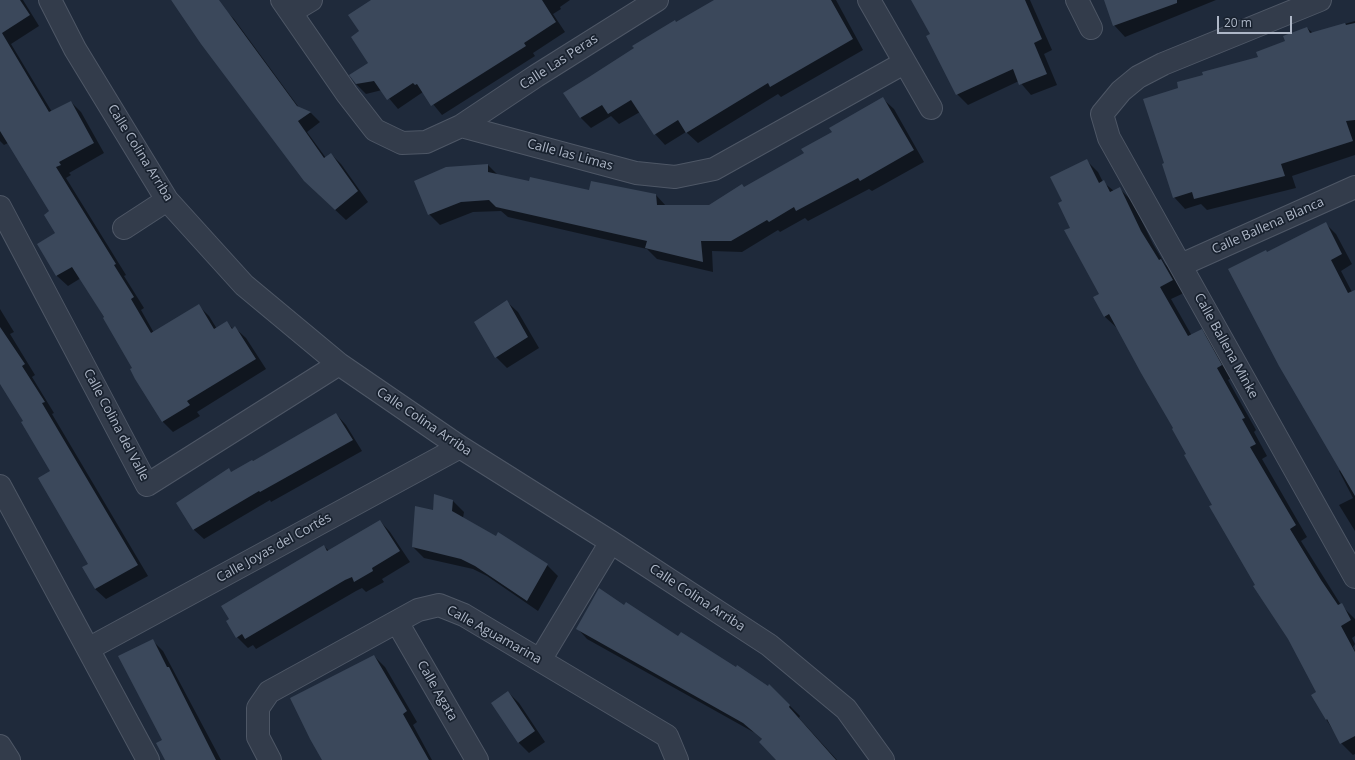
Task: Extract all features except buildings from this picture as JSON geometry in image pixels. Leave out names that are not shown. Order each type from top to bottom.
[{"type":"street","name":"Calle Colina Arriba","points":[[50,0],[75,48],[167,200],[244,285],[339,364],[460,447],[611,542],[769,645],[846,709],[883,760]]},
{"type":"street","points":[[311,0],[287,6],[347,94],[375,130],[402,143],[426,142],[461,126]]},
{"type":"street","name":"Calle Las Peras","points":[[461,126],[536,76],[657,0]]},
{"type":"street","points":[[868,0],[931,108]]},
{"type":"street","points":[[1077,0],[1091,28]]},
{"type":"street","name":"Calle Ballena Minke","points":[[1320,0],[1163,64],[1138,76],[1121,91],[1102,114],[1109,138],[1355,577]]},
{"type":"street","name":"Calle las Limas","points":[[461,126],[636,173],[675,177],[714,169],[904,63]]},
{"type":"street","name":"Calle Ballena Blanca","points":[[1181,265],[1355,187]]},
{"type":"street","points":[[124,228],[167,200]]},
{"type":"street","name":"Calle Colina del Valle","points":[[0,207],[147,486],[339,364]]},
{"type":"street","name":"Calle Joyas del Cortés","points":[[88,649],[460,447]]},
{"type":"street","points":[[0,486],[148,760]]},
{"type":"street","points":[[540,660],[611,542]]},
{"type":"street","name":"Calle Aguamarina","points":[[270,760],[258,737],[258,708],[269,692],[418,610],[439,605],[464,615],[667,736],[677,760]]},
{"type":"street","name":"Calle Agata","points":[[397,622],[477,760]]},
{"type":"street","points":[[0,746],[8,760]]}]
